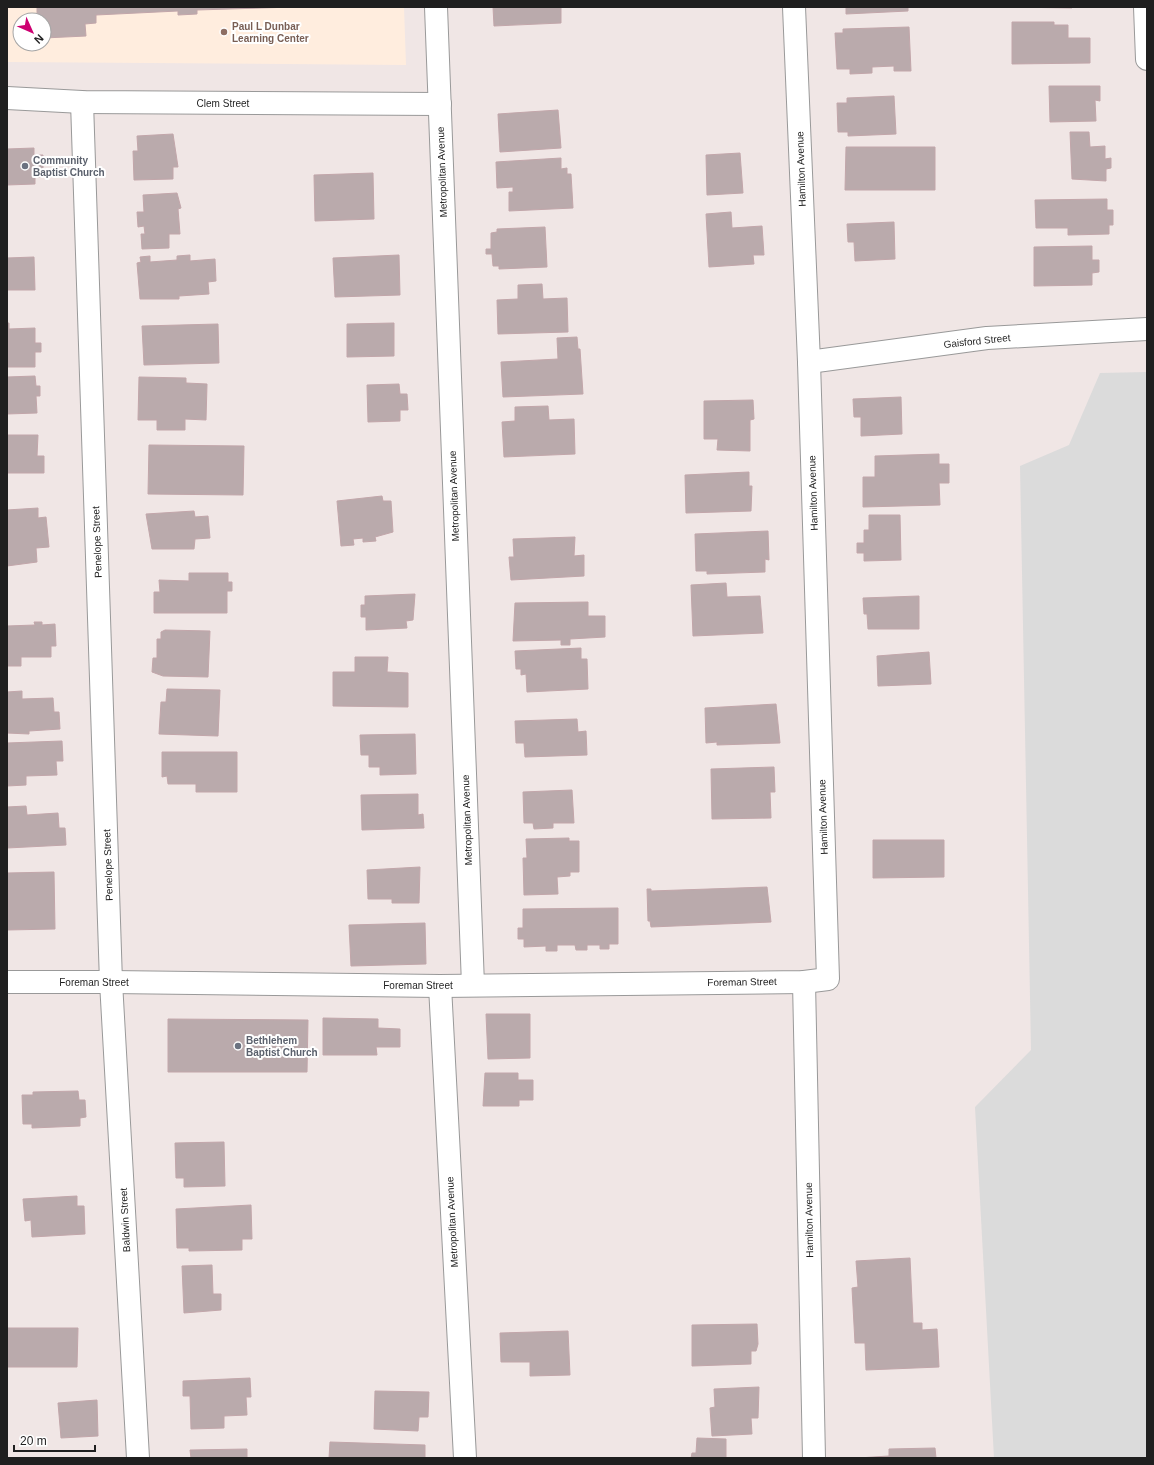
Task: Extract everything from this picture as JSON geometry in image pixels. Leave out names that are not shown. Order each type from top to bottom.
[{"type":"street","name":"Metropolitan Avenue","points":[[436,7],[473,985]]},
{"type":"street","name":"Hamilton Avenue","points":[[794,7],[809,362],[828,978]]},
{"type":"street","points":[[1145,7],[1147,59]]},
{"type":"street","name":"Clem Street","points":[[7,98],[82,102],[440,104]]},
{"type":"street","name":"Penelope Street","points":[[82,102],[112,982]]},
{"type":"street","name":"Gaisford Street","points":[[809,362],[987,338],[1147,328]]},
{"type":"street","name":"Foreman Street","points":[[7,982],[440,986],[804,982],[828,978]]},
{"type":"street","name":"Baldwin Street","points":[[112,982],[138,1458]]},
{"type":"street","name":"Hamilton Avenue","points":[[804,982],[814,1458]]},
{"type":"street","name":"Metropolitan Avenue","points":[[440,986],[465,1458]]},
{"type":"shaded area","name":"Paul L Dunbar Learning Center","points":[[7,7],[404,7],[406,65],[7,62]]},
{"type":"shaded area","points":[[1147,372],[1147,1458],[994,1458],[975,1107],[1031,1050],[1020,466],[1069,445],[1100,373]]},
{"type":"building","points":[[37,7],[293,7],[197,10],[197,14],[178,15],[178,11],[96,15],[96,23],[85,24],[86,36],[52,38],[52,12],[37,12]]},
{"type":"building","points":[[493,7],[561,7],[561,23],[494,26]]},
{"type":"building","points":[[846,7],[908,7],[908,11],[846,14]]},
{"type":"building","points":[[1010,7],[1072,7],[1072,8]]},
{"type":"building","points":[[1012,22],[1054,22],[1054,25],[1068,25],[1068,38],[1090,38],[1090,63],[1012,64]]},
{"type":"building","points":[[909,27],[911,71],[894,71],[894,66],[872,67],[872,73],[850,74],[850,69],[837,69],[835,33],[843,33],[843,29]]},
{"type":"building","points":[[1049,86],[1100,86],[1100,101],[1095,100],[1096,121],[1050,122]]},
{"type":"building","points":[[894,96],[896,134],[848,136],[848,132],[838,132],[837,103],[847,103],[847,98]]},
{"type":"building","points":[[558,110],[561,148],[500,152],[498,114]]},
{"type":"building","points":[[1070,132],[1089,132],[1090,147],[1105,146],[1105,159],[1111,158],[1111,168],[1106,169],[1106,181],[1072,179]]},
{"type":"building","points":[[173,134],[178,167],[173,167],[173,179],[134,180],[133,151],[138,151],[137,136]]},
{"type":"building","points":[[846,147],[935,147],[935,190],[845,190]]},
{"type":"building","name":"Community Baptist Church","points":[[34,148],[34,155],[43,155],[43,177],[35,177],[35,184],[7,185],[7,149]]},
{"type":"building","points":[[740,153],[743,193],[707,195],[706,155]]},
{"type":"building","points":[[561,158],[561,169],[567,168],[567,174],[571,174],[573,208],[509,211],[509,192],[513,192],[513,187],[497,188],[496,162]]},
{"type":"building","points":[[373,173],[374,219],[315,221],[314,175]]},
{"type":"building","points":[[177,193],[181,208],[178,209],[180,234],[169,234],[169,248],[142,249],[141,234],[145,234],[144,226],[138,227],[137,212],[144,212],[143,195]]},
{"type":"building","points":[[1107,199],[1107,210],[1113,210],[1113,225],[1109,225],[1109,234],[1068,235],[1068,228],[1036,228],[1035,200]]},
{"type":"building","points":[[731,212],[732,228],[762,226],[764,255],[753,255],[754,264],[709,267],[706,214]]},
{"type":"building","points":[[894,222],[895,259],[855,261],[854,242],[848,242],[847,224]]},
{"type":"building","points":[[545,227],[547,267],[499,269],[499,266],[493,266],[492,254],[486,254],[486,249],[491,249],[491,233],[497,232],[497,229]]},
{"type":"building","points":[[1092,246],[1092,260],[1099,260],[1099,272],[1092,273],[1092,285],[1034,286],[1034,247]]},
{"type":"building","points":[[190,255],[190,261],[215,259],[216,281],[208,282],[209,294],[179,296],[179,299],[140,299],[137,263],[141,262],[140,257],[150,256],[150,262],[177,260],[177,256]]},
{"type":"building","points":[[399,255],[400,295],[335,297],[333,258]]},
{"type":"building","points":[[34,257],[35,290],[7,290],[7,258]]},
{"type":"building","points":[[542,284],[543,299],[567,298],[568,332],[498,334],[497,300],[518,299],[518,285]]},
{"type":"building","points":[[7,323],[9,323],[9,329],[35,328],[35,343],[41,343],[41,352],[35,352],[35,367],[7,367]]},
{"type":"building","points":[[394,323],[394,356],[347,357],[347,324]]},
{"type":"building","points":[[218,324],[219,363],[144,365],[142,326]]},
{"type":"building","points":[[577,337],[578,349],[580,349],[583,394],[503,397],[501,362],[558,359],[557,338]]},
{"type":"building","points":[[35,376],[36,386],[40,386],[40,396],[36,396],[37,413],[7,414],[7,377]]},
{"type":"building","points":[[139,377],[186,378],[186,383],[207,384],[206,420],[185,419],[185,430],[157,430],[157,420],[138,420]]},
{"type":"building","points":[[399,384],[400,394],[407,394],[408,410],[400,410],[400,421],[368,422],[367,385]]},
{"type":"building","points":[[901,397],[902,434],[861,436],[861,417],[854,417],[853,399]]},
{"type":"building","points":[[753,400],[754,419],[750,420],[750,451],[717,450],[718,439],[704,439],[704,401]]},
{"type":"building","points":[[548,406],[549,420],[574,419],[575,454],[504,457],[502,422],[515,421],[515,407]]},
{"type":"building","points":[[7,435],[38,435],[37,456],[44,456],[44,473],[7,473]]},
{"type":"building","points":[[149,445],[244,446],[243,495],[148,494]]},
{"type":"building","points":[[939,454],[939,464],[949,464],[949,483],[939,483],[940,505],[863,507],[863,477],[875,477],[875,456]]},
{"type":"building","points":[[749,472],[749,486],[752,486],[751,511],[686,513],[685,475]]},
{"type":"building","points":[[382,496],[383,501],[391,501],[393,532],[375,537],[376,541],[363,542],[363,538],[353,539],[354,545],[341,546],[337,501]]},
{"type":"building","points":[[38,508],[38,518],[46,517],[49,547],[36,548],[37,562],[7,566],[7,510]]},
{"type":"building","points":[[194,511],[195,517],[208,516],[210,538],[195,539],[194,549],[152,549],[146,514]]},
{"type":"building","points":[[869,515],[900,515],[901,560],[864,561],[864,553],[857,553],[857,543],[864,543],[864,530],[869,530]]},
{"type":"building","points":[[768,531],[769,560],[765,559],[765,572],[707,574],[707,571],[696,571],[695,534]]},
{"type":"building","points":[[575,537],[574,556],[584,555],[584,576],[511,580],[509,557],[514,557],[513,539]]},
{"type":"building","points":[[189,573],[228,573],[228,582],[232,582],[232,591],[227,591],[227,613],[154,613],[154,592],[160,592],[159,580],[189,581]]},
{"type":"building","points":[[726,583],[727,597],[760,596],[763,633],[693,636],[691,585]]},
{"type":"building","points":[[415,594],[413,620],[406,621],[407,628],[366,630],[366,617],[361,617],[361,605],[365,605],[365,596]]},
{"type":"building","points":[[919,596],[919,629],[868,629],[867,614],[864,614],[863,598]]},
{"type":"building","points":[[588,602],[588,616],[605,616],[605,637],[570,639],[570,645],[561,645],[561,640],[513,641],[515,603]]},
{"type":"building","points":[[34,622],[42,622],[42,625],[55,624],[56,646],[51,646],[51,657],[21,657],[21,666],[7,666],[7,626],[35,625]]},
{"type":"building","points":[[165,630],[210,631],[208,677],[163,676],[152,672],[153,658],[157,658],[157,639],[161,639],[161,632]]},
{"type":"building","points":[[581,648],[581,659],[587,659],[588,689],[527,692],[526,674],[521,675],[521,669],[516,669],[515,651]]},
{"type":"building","points":[[929,652],[931,684],[878,686],[877,656]]},
{"type":"building","points":[[355,657],[388,657],[387,672],[408,673],[408,707],[333,706],[333,672],[355,672]]},
{"type":"building","points":[[167,689],[220,690],[218,736],[159,734],[161,702],[166,702]]},
{"type":"building","points":[[22,691],[22,699],[53,698],[54,712],[59,712],[60,729],[29,731],[29,734],[7,733],[7,692]]},
{"type":"building","points":[[776,704],[780,743],[717,745],[717,742],[706,743],[705,708]]},
{"type":"building","points":[[577,719],[578,732],[586,731],[587,755],[525,757],[524,743],[516,743],[515,721]]},
{"type":"building","points":[[415,734],[416,774],[380,775],[380,767],[369,767],[369,755],[361,755],[360,735]]},
{"type":"building","points":[[62,741],[63,761],[56,761],[57,775],[26,776],[26,785],[7,786],[7,743]]},
{"type":"building","points":[[162,752],[237,752],[237,792],[196,792],[196,784],[168,784],[167,776],[162,777]]},
{"type":"building","points":[[774,767],[775,792],[770,792],[771,818],[712,819],[711,769]]},
{"type":"building","points":[[572,790],[574,823],[553,823],[553,828],[534,829],[533,823],[524,823],[523,792]]},
{"type":"building","points":[[418,794],[418,815],[423,814],[424,828],[362,830],[361,795]]},
{"type":"building","points":[[26,806],[27,815],[58,813],[59,828],[65,828],[66,845],[7,848],[7,807]]},
{"type":"building","points":[[569,838],[569,841],[579,841],[579,872],[570,872],[570,876],[557,877],[558,894],[524,895],[523,858],[527,858],[526,839]]},
{"type":"building","points":[[873,840],[944,840],[944,877],[873,878]]},
{"type":"building","points":[[420,867],[419,903],[392,903],[392,899],[368,899],[367,870]]},
{"type":"building","points":[[54,872],[55,929],[7,930],[7,873]]},
{"type":"building","points":[[767,887],[771,922],[651,927],[650,921],[648,921],[647,889],[651,889],[651,891]]},
{"type":"building","points":[[618,908],[618,944],[609,944],[609,949],[600,949],[600,945],[587,945],[587,950],[576,950],[575,945],[557,945],[557,951],[546,951],[546,946],[524,947],[524,939],[518,939],[518,928],[523,928],[523,909]]},
{"type":"building","points":[[425,923],[426,964],[351,966],[349,925]]},
{"type":"building","points":[[486,1014],[530,1014],[530,1058],[488,1059]]},
{"type":"building","points":[[323,1018],[378,1019],[378,1028],[400,1029],[400,1047],[376,1047],[377,1055],[323,1055]]},
{"type":"building","name":"Bethlehem Baptist Church","points":[[168,1019],[308,1020],[307,1072],[168,1072]]},
{"type":"building","points":[[485,1073],[518,1073],[518,1080],[533,1080],[533,1100],[519,1100],[519,1106],[483,1106]]},
{"type":"building","points":[[78,1091],[79,1100],[85,1100],[86,1117],[80,1118],[80,1126],[32,1128],[32,1124],[23,1124],[22,1095],[33,1095],[33,1092]]},
{"type":"building","points":[[224,1142],[225,1186],[184,1187],[184,1178],[176,1178],[175,1143]]},
{"type":"building","points":[[77,1196],[77,1206],[84,1206],[85,1234],[32,1237],[31,1220],[25,1221],[23,1199]]},
{"type":"building","points":[[251,1205],[252,1239],[242,1239],[242,1250],[189,1251],[189,1248],[177,1248],[176,1209]]},
{"type":"building","points":[[910,1258],[913,1323],[922,1323],[922,1330],[937,1329],[939,1367],[866,1370],[865,1343],[855,1343],[852,1288],[858,1287],[856,1261]]},
{"type":"building","points":[[212,1265],[213,1294],[221,1294],[221,1310],[184,1313],[182,1266]]},
{"type":"building","points":[[757,1324],[758,1344],[756,1351],[751,1351],[751,1364],[692,1366],[692,1325]]},
{"type":"building","points":[[7,1328],[78,1328],[77,1367],[7,1367]]},
{"type":"building","points":[[568,1331],[570,1375],[530,1376],[530,1362],[501,1362],[500,1333]]},
{"type":"building","points":[[250,1378],[251,1397],[246,1397],[247,1415],[224,1416],[224,1428],[191,1429],[190,1396],[183,1396],[183,1381]]},
{"type":"building","points":[[759,1387],[758,1418],[751,1418],[752,1434],[712,1436],[710,1408],[715,1407],[714,1389]]},
{"type":"building","points":[[375,1391],[429,1392],[428,1417],[419,1417],[418,1431],[374,1429]]},
{"type":"building","points":[[97,1400],[98,1436],[61,1438],[58,1403]]},
{"type":"building","points":[[697,1438],[726,1439],[726,1458],[691,1458],[692,1453],[696,1453]]},
{"type":"building","points":[[330,1442],[425,1445],[425,1458],[329,1458]]},
{"type":"building","points":[[935,1448],[936,1458],[858,1458],[889,1456],[889,1449]]},
{"type":"building","points":[[247,1449],[247,1458],[191,1458],[190,1450]]},
{"type":"place","name":"Paul L Dunbar Learning Center","points":[[224,32]]},
{"type":"place","name":"Community Baptist Church","points":[[25,166]]},
{"type":"place","name":"Bethlehem Baptist Church","points":[[238,1046]]}]
